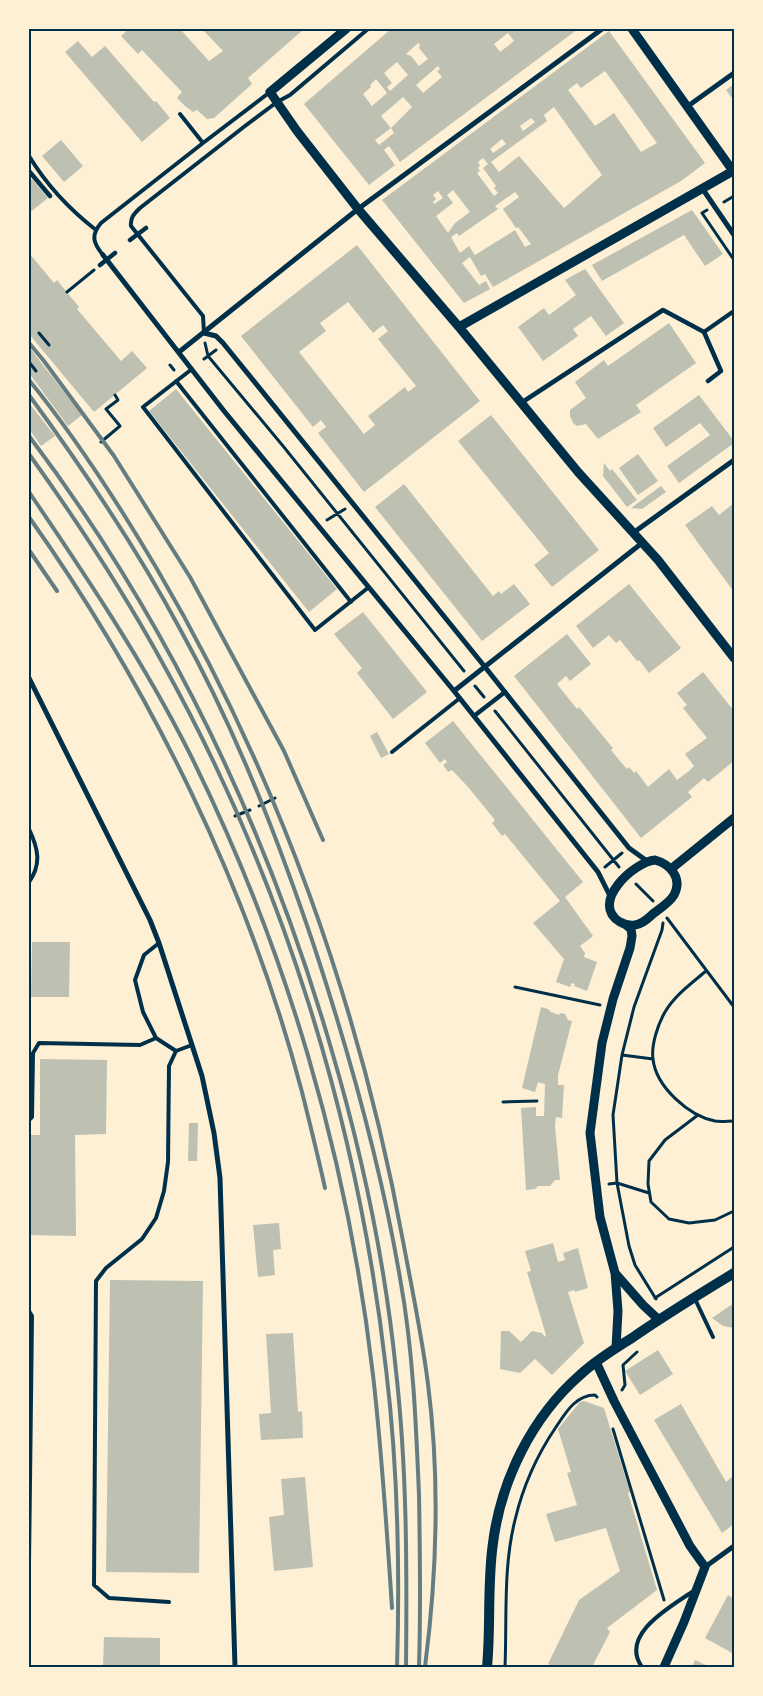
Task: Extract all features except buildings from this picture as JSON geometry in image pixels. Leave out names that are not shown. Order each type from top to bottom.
[{"type":"main road","points":[[487,1667],[493,1543],[503,1497],[521,1452],[536,1426],[561,1393],[580,1374],[616,1348],[734,1273]]},
{"type":"street","points":[[346,29],[270,92],[297,131],[358,209],[459,327],[578,472],[658,560],[734,658]]},
{"type":"street","points":[[179,352],[358,209],[602,29]]},
{"type":"street","points":[[459,327],[701,188],[733,172],[632,29]]},
{"type":"street","points":[[688,106],[734,73]]},
{"type":"street","points":[[29,171],[50,196]]},
{"type":"street","points":[[701,188],[734,235]]},
{"type":"street","points":[[130,240],[146,228]]},
{"type":"street","points":[[100,265],[104,258],[114,254]]},
{"type":"street","points":[[104,258],[318,525],[460,698],[598,872],[610,896]]},
{"type":"street","points":[[521,403],[663,310],[704,332],[720,371],[708,381]]},
{"type":"street","points":[[204,333],[220,339],[629,848],[647,861]]},
{"type":"street","points":[[633,533],[734,460]]},
{"type":"street","points":[[454,691],[642,543]]},
{"type":"street","points":[[29,678],[145,907],[159,943],[202,1076],[214,1133],[220,1178],[235,1667]]},
{"type":"street","points":[[474,716],[505,692]]},
{"type":"street","points":[[671,869],[734,818]]},
{"type":"street","points":[[616,1348],[618,1311],[615,1273],[600,1217],[590,1133],[602,1043],[632,936],[631,929],[619,921],[611,911],[609,904],[613,890],[640,865],[647,861],[663,862],[671,869],[676,879],[674,895],[662,912],[642,923],[626,925]]},
{"type":"street","points":[[615,1273],[659,1320]]},
{"type":"street","points":[[596,1362],[612,1397],[690,1546],[704,1567]]},
{"type":"street","points":[[664,1667],[684,1622],[704,1567],[734,1546]]},
{"type":"lane","points":[[204,333],[203,316],[131,226],[130,221],[133,215],[277,102],[290,95],[368,29]]},
{"type":"lane","points":[[104,258],[96,247],[94,239],[96,230],[101,224],[202,142],[270,92]]},
{"type":"lane","points":[[180,114],[202,142]]},
{"type":"lane","points":[[29,156],[35,166],[75,214],[96,230]]},
{"type":"lane","points":[[704,332],[734,311]]},
{"type":"lane","points":[[192,369],[143,408],[315,630],[369,587]]},
{"type":"lane","points":[[176,381],[351,602]]},
{"type":"lane","points":[[392,752],[460,698]]},
{"type":"lane","points":[[29,829],[34,839],[39,860],[29,882]]},
{"type":"lane","points":[[159,943],[144,954],[135,980],[143,1012],[156,1038],[176,1051]]},
{"type":"lane","points":[[29,1120],[32,1117],[32,1053],[40,1043],[140,1046],[156,1038]]},
{"type":"lane","points":[[169,1602],[109,1598],[94,1585],[96,1282],[106,1268],[142,1239],[156,1218],[164,1191],[168,1162],[169,1066],[176,1051],[192,1045]]},
{"type":"lane","points":[[694,1298],[713,1337]]},
{"type":"lane","points":[[29,1311],[32,1316],[29,1563]]},
{"type":"lane","points":[[642,1667],[635,1652],[636,1642],[644,1630],[667,1610],[696,1590]]},
{"type":"path","points":[[67,292],[100,265]]},
{"type":"path","points":[[39,333],[50,345]]},
{"type":"path","points":[[204,333],[206,357],[337,513],[628,876],[662,912],[734,1007]]},
{"type":"path","points":[[206,357],[220,346]]},
{"type":"path","points":[[29,362],[36,371]]},
{"type":"path","points":[[101,442],[120,426],[106,409],[118,400],[115,395]]},
{"type":"path","points":[[318,525],[353,503]]},
{"type":"path","points":[[259,806],[275,798]]},
{"type":"path","points":[[235,816],[250,810]]},
{"type":"path","points":[[662,912],[662,930],[634,1007],[622,1055],[613,1115],[617,1183],[629,1246],[635,1265],[656,1298],[734,1247]]},
{"type":"path","points":[[706,971],[681,992],[666,1011],[658,1029],[653,1059],[657,1072],[667,1090],[680,1102],[698,1115],[716,1121],[734,1121]]},
{"type":"path","points":[[515,987],[611,1008]]},
{"type":"path","points":[[622,1055],[653,1059]]},
{"type":"path","points":[[503,1102],[537,1101]]},
{"type":"path","points":[[698,1115],[665,1140],[649,1161],[648,1184],[651,1202],[669,1219],[689,1224],[715,1220],[734,1211]]},
{"type":"path","points":[[596,1185],[617,1183],[649,1192]]},
{"type":"path","points":[[505,1667],[510,1546],[514,1520],[526,1480],[546,1442],[567,1411],[580,1398],[595,1395],[602,1401],[612,1397],[624,1388],[623,1366],[643,1347]]},
{"type":"path","points":[[612,1428],[667,1610]]},
{"type":"railway","points":[[29,343],[114,456],[190,577],[284,751],[323,840]]},
{"type":"railway","points":[[29,380],[64,425],[112,496],[157,569],[201,647],[277,810],[309,894],[338,979],[385,1153],[417,1312],[428,1384],[432,1419],[436,1526],[432,1597],[425,1667]]},
{"type":"railway","points":[[29,395],[89,480],[146,568],[220,706],[271,826],[315,949],[340,1030],[364,1112],[384,1194],[408,1332],[415,1413],[419,1495],[419,1665]]},
{"type":"railway","points":[[29,436],[79,506],[125,578],[168,652],[208,728],[244,806],[276,885],[305,966],[331,1048],[353,1127],[371,1208],[386,1289],[391,1330],[400,1408],[404,1482],[406,1667]]},
{"type":"railway","points":[[29,454],[82,530],[131,608],[162,662],[205,745],[244,829],[279,916],[309,1004],[335,1094],[356,1185],[373,1277],[386,1369],[396,1481],[397,1667]]},
{"type":"railway","points":[[29,492],[93,587],[153,685],[189,752],[224,826],[255,901],[283,978],[308,1056],[329,1134],[362,1294],[379,1433],[392,1608]]},
{"type":"railway","points":[[29,517],[74,583],[116,651],[155,721],[191,793],[224,866],[254,940],[280,1016],[302,1092],[325,1188]]},
{"type":"railway","points":[[29,550],[57,591]]}]
